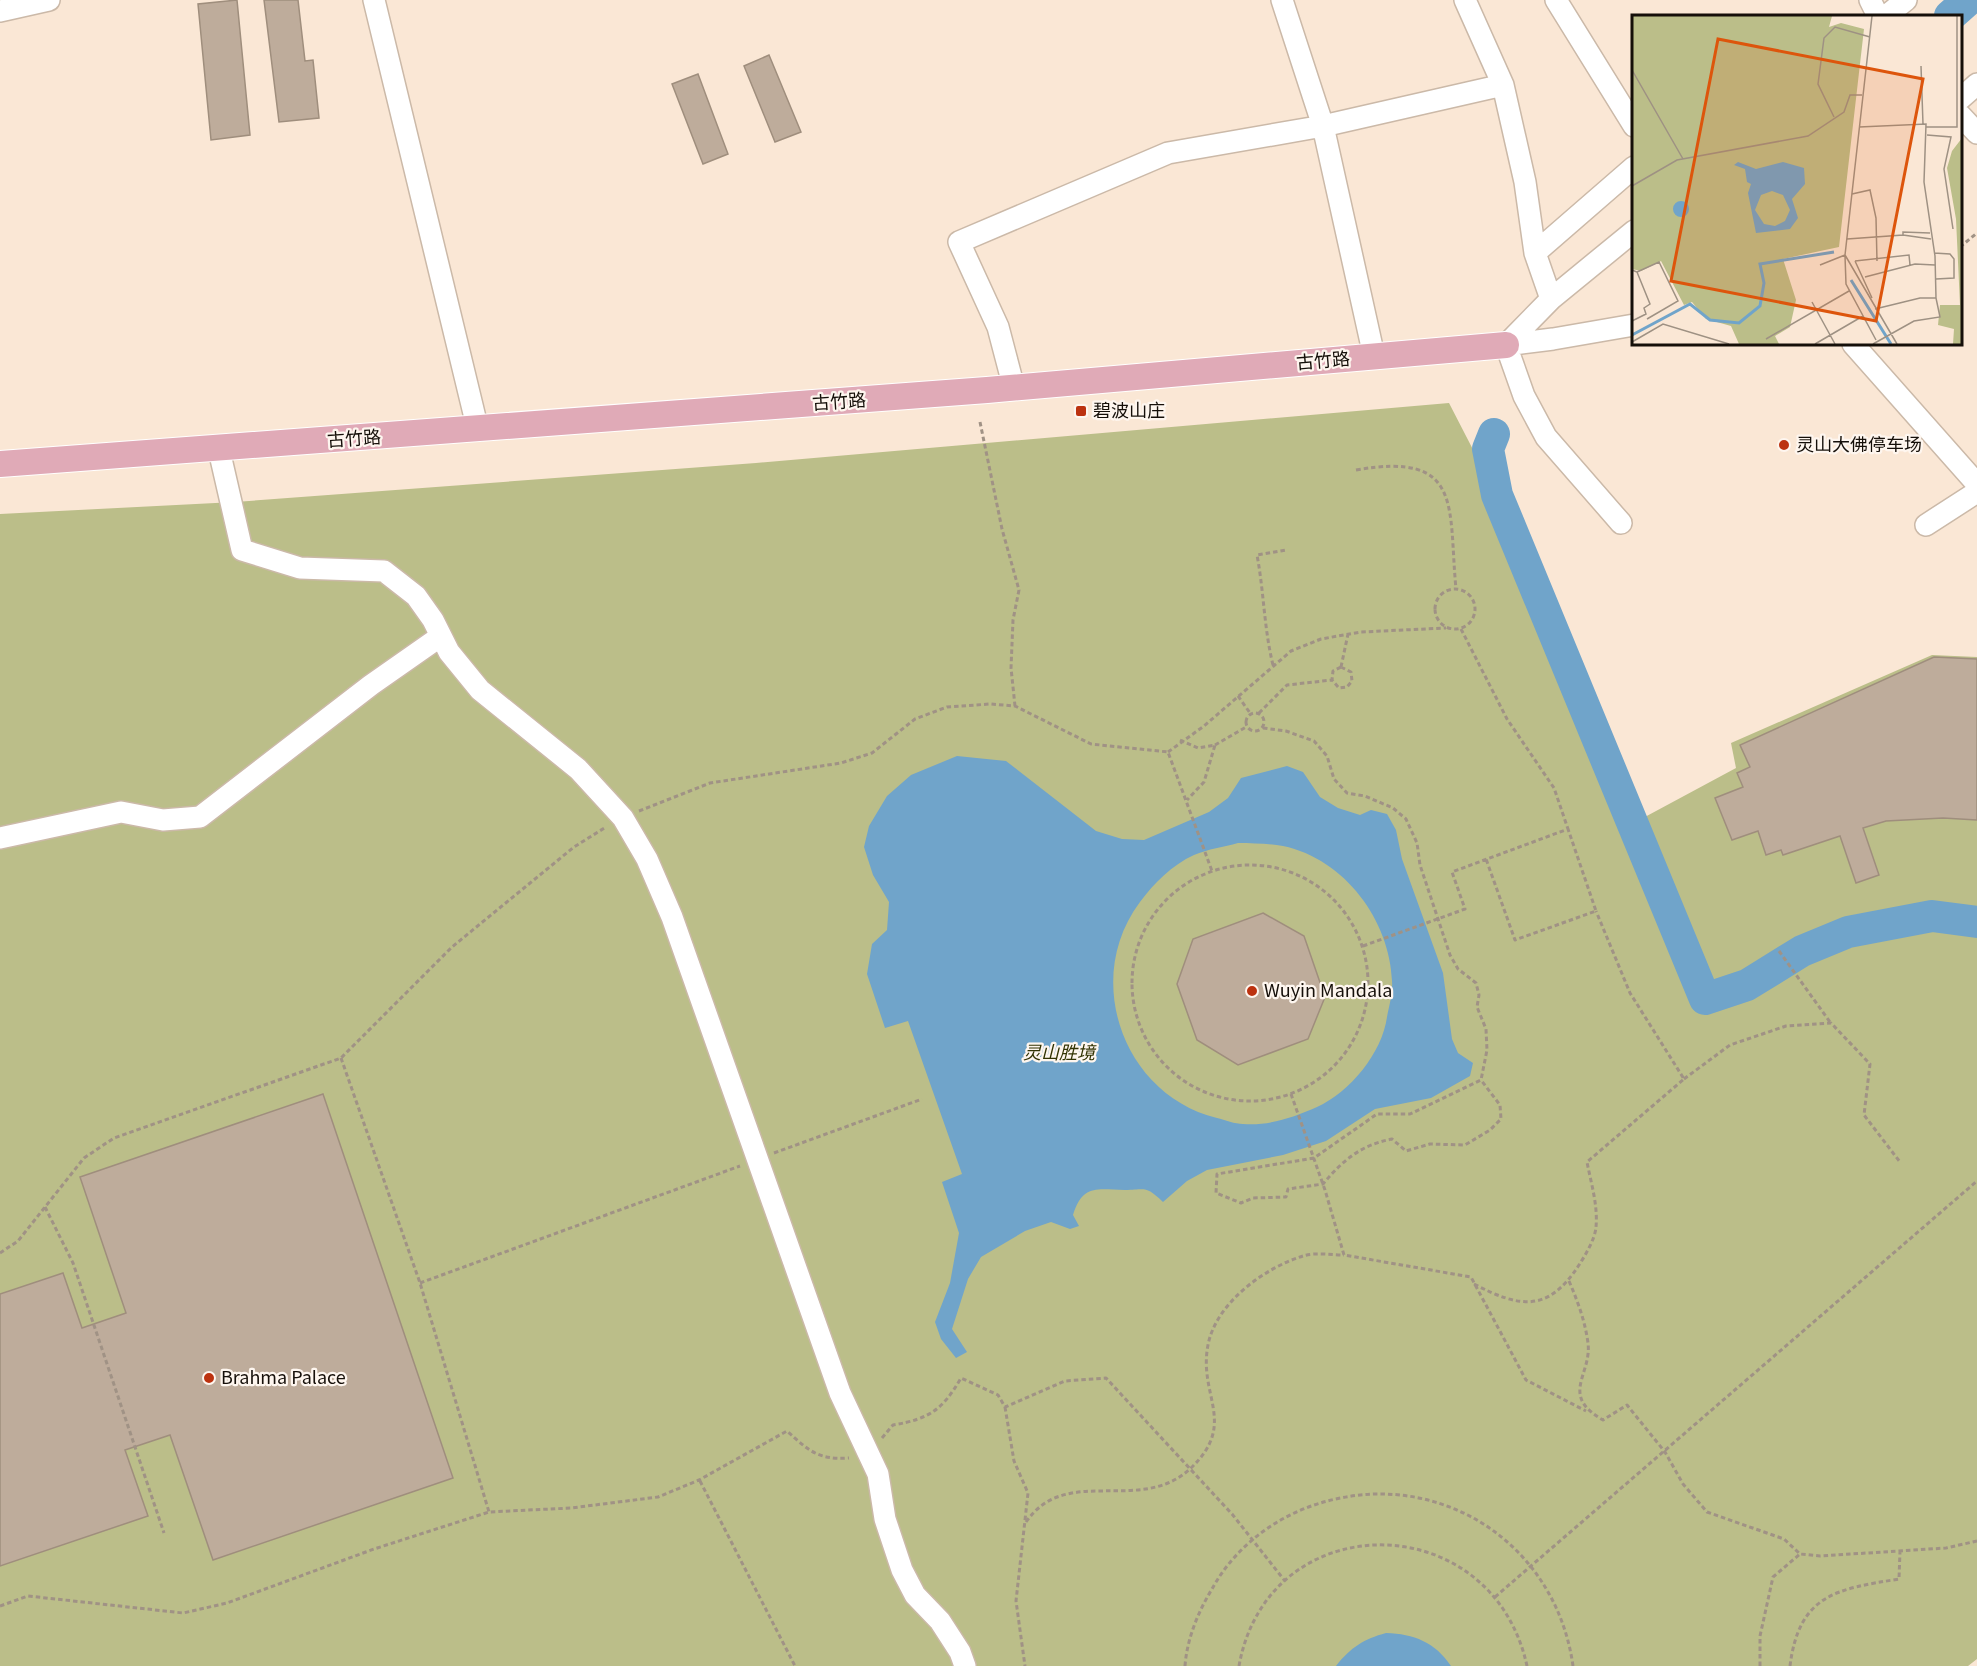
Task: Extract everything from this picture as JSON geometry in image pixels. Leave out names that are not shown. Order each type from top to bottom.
[{"type":"main road","name":"古竹路","points":[[0,464],[219,450],[1014,388],[1506,345]]},
{"type":"street","points":[[0,10],[49,0]]},
{"type":"street","points":[[374,0],[478,430]]},
{"type":"street","points":[[1282,0],[1323,126],[1374,356]]},
{"type":"street","points":[[1465,0],[1503,86],[1525,182],[1535,253],[1551,299]]},
{"type":"street","points":[[1556,0],[1632,123]]},
{"type":"street","points":[[1870,0],[1878,15]]},
{"type":"street","points":[[1887,15],[1906,0]]},
{"type":"street","points":[[1962,97],[1977,84]]},
{"type":"street","points":[[1014,388],[998,327],[959,242],[1168,153],[1323,126],[1503,86]]},
{"type":"street","points":[[1962,117],[1977,133]]},
{"type":"street","points":[[1535,253],[1632,169]]},
{"type":"street","points":[[1506,345],[1551,299],[1632,233]]},
{"type":"street","points":[[1506,345],[1632,325]]},
{"type":"street","points":[[1506,345],[1524,396],[1546,437],[1621,523]]},
{"type":"street","points":[[1853,345],[1977,484]]},
{"type":"street","points":[[219,450],[242,550],[300,568],[384,571],[416,596],[449,652],[480,690],[516,722],[578,769],[623,818],[647,859],[672,917],[840,1393],[878,1474],[885,1519],[902,1570],[915,1595],[940,1622],[960,1652],[965,1666]]},
{"type":"street","points":[[1926,525],[1977,492]]},
{"type":"street","points":[[0,838],[121,812],[163,820],[200,817],[362,692],[441,636]]},
{"type":"path","points":[[1962,245],[1977,233]]},
{"type":"path","points":[[981,422],[1002,529],[1018,590],[1013,620],[1012,658],[1015,706]]},
{"type":"path","points":[[1356,470],[1388,465],[1417,467],[1435,479],[1445,493],[1451,516],[1456,589]]},
{"type":"path","points":[[1273,666],[1266,638],[1266,606],[1257,555],[1286,550]]},
{"type":"path","points":[[1168,752],[1180,740],[1204,726],[1292,651],[1321,639],[1348,634],[1417,627],[1461,629],[1472,620],[1475,607],[1468,595],[1456,589],[1443,593],[1435,604],[1437,618],[1446,628]]},
{"type":"path","points":[[1461,629],[1507,719],[1554,788],[1596,911],[1630,993],[1684,1079]]},
{"type":"path","points":[[1341,667],[1348,634]]},
{"type":"path","points":[[1332,680],[1333,671],[1341,667]]},
{"type":"path","points":[[1332,680],[1340,688],[1347,687],[1352,681],[1351,672],[1341,667]]},
{"type":"path","points":[[1250,713],[1259,713],[1287,685],[1332,680]]},
{"type":"path","points":[[1238,696],[1250,713]]},
{"type":"path","points":[[0,1253],[18,1241],[84,1158],[114,1138],[341,1058],[452,947],[574,847],[623,818],[710,783],[830,765],[872,753],[915,719],[947,707],[990,704],[1015,706],[1091,744],[1168,752]]},
{"type":"path","points":[[1246,727],[1246,718],[1250,713]]},
{"type":"path","points":[[1259,713],[1264,720],[1263,728]]},
{"type":"path","points":[[1180,740],[1198,748],[1215,745],[1246,727]]},
{"type":"path","points":[[1246,727],[1254,732],[1263,728],[1286,731],[1314,741],[1327,756],[1334,779],[1347,793],[1365,796],[1393,808],[1406,819],[1417,843],[1420,865],[1450,955],[1458,969],[1476,983],[1479,995],[1477,1007],[1486,1029],[1487,1050],[1481,1080],[1500,1105],[1501,1119],[1490,1130],[1465,1145],[1430,1144],[1406,1151],[1392,1139],[1377,1142],[1342,1162],[1323,1184],[1288,1189],[1286,1197],[1253,1198],[1240,1203],[1216,1192],[1217,1174],[1314,1158],[1377,1114],[1410,1114],[1481,1080]]},
{"type":"path","points":[[1187,800],[1204,782],[1215,745]]},
{"type":"path","points":[[1168,752],[1212,871]]},
{"type":"path","points":[[1363,946],[1465,909],[1452,872],[1568,829]]},
{"type":"path","points":[[1486,859],[1515,940],[1596,911]]},
{"type":"path","points":[[1236,865],[1263,865],[1290,871],[1314,883],[1335,900],[1363,946],[1368,972],[1368,998],[1358,1031],[1334,1067],[1314,1083],[1291,1095],[1264,1101],[1235,1101],[1207,1094],[1182,1080],[1161,1061],[1145,1037],[1135,1010],[1132,981],[1136,953],[1146,926],[1163,903],[1185,884],[1212,871],[1236,865]]},
{"type":"path","points":[[1779,951],[1831,1023],[1870,1064],[1864,1114],[1900,1162]]},
{"type":"path","points":[[1474,1284],[1503,1299],[1528,1304],[1551,1297],[1569,1281],[1586,1254],[1596,1228],[1594,1195],[1587,1162],[1684,1079],[1730,1045],[1786,1026],[1831,1023]]},
{"type":"path","points":[[341,1058],[420,1283],[489,1512]]},
{"type":"path","points":[[1291,1095],[1323,1184],[1344,1255]]},
{"type":"path","points":[[420,1283],[922,1099]]},
{"type":"path","points":[[1495,1597],[1977,1181]]},
{"type":"path","points":[[45,1207],[74,1263],[164,1533]]},
{"type":"path","points":[[1026,1522],[1034,1509],[1048,1498],[1085,1490],[1134,1492],[1164,1485],[1190,1469],[1213,1441],[1216,1421],[1207,1374],[1208,1346],[1216,1318],[1248,1286],[1284,1264],[1306,1255],[1344,1255],[1471,1277],[1526,1380],[1602,1420],[1627,1405],[1665,1452],[1683,1484],[1707,1512],[1784,1539],[1800,1554],[1820,1556],[1946,1548],[1977,1542]]},
{"type":"path","points":[[1569,1281],[1582,1312],[1589,1346],[1580,1381],[1581,1400],[1587,1412]]},
{"type":"path","points":[[0,1606],[28,1596],[183,1613],[227,1604],[374,1549],[489,1512],[571,1508],[658,1497],[699,1480],[787,1431],[806,1448],[829,1459],[852,1457],[879,1441],[893,1425],[918,1419],[946,1403],[961,1378],[998,1395],[1005,1407],[1014,1461],[1028,1493],[1016,1601],[1025,1666]]},
{"type":"path","points":[[1005,1407],[1065,1381],[1107,1378],[1252,1539],[1285,1581]]},
{"type":"path","points":[[699,1480],[795,1666]]},
{"type":"path","points":[[1185,1666],[1199,1612],[1221,1573],[1252,1539],[1289,1514],[1330,1498],[1375,1492],[1419,1496],[1461,1510],[1500,1534],[1532,1565],[1555,1601],[1570,1641],[1573,1666]]},
{"type":"path","points":[[1239,1666],[1243,1646],[1260,1611],[1285,1581],[1317,1559],[1354,1546],[1393,1544],[1431,1552],[1466,1570],[1495,1597],[1515,1628],[1527,1666]]},
{"type":"path","points":[[1790,1666],[1793,1645],[1815,1604],[1846,1588],[1899,1579],[1900,1551]]},
{"type":"path","points":[[1760,1666],[1760,1636],[1773,1577],[1800,1554]]},
{"type":"green space","name":"灵山胜境","points":[[1449,403],[1483,469],[1630,825],[1736,768],[1731,743],[1932,655],[1977,657],[1977,1659],[1968,1666],[0,1666],[0,514],[235,502],[756,463]]},
{"type":"water","points":[[957,756],[1006,761],[1096,831],[1122,839],[1144,840],[1209,812],[1228,798],[1241,778],[1287,766],[1303,772],[1320,797],[1338,808],[1360,815],[1371,810],[1387,814],[1396,830],[1402,859],[1443,973],[1452,1039],[1458,1053],[1473,1063],[1470,1076],[1431,1098],[1375,1109],[1326,1141],[1283,1155],[1207,1170],[1187,1181],[1163,1202],[1145,1190],[1099,1189],[1087,1193],[1077,1205],[1073,1215],[1079,1226],[1070,1229],[1051,1222],[1025,1231],[981,1257],[968,1279],[952,1329],[967,1352],[956,1358],[941,1339],[935,1322],[950,1283],[959,1233],[942,1182],[962,1174],[908,1021],[885,1028],[867,974],[872,944],[887,930],[889,902],[873,875],[864,847],[869,826],[887,796],[911,775]],"holes":[[[1238,843],[1278,845],[1305,853],[1326,864],[1344,879],[1360,896],[1383,936],[1389,959],[1392,986],[1384,1031],[1379,1044],[1352,1081],[1341,1092],[1317,1107],[1282,1120],[1263,1124],[1240,1124],[1217,1118],[1184,1105],[1157,1085],[1136,1060],[1122,1030],[1114,998],[1114,965],[1123,932],[1145,895],[1157,881],[1186,859],[1199,853]]]},
{"type":"water","points":[[1386,1633],[1406,1635],[1431,1645],[1451,1666],[1336,1666],[1358,1645]]},
{"type":"building","points":[[237,0],[250,135],[211,140],[198,4]]},
{"type":"building","points":[[264,0],[298,0],[305,61],[313,60],[319,118],[279,122]]},
{"type":"building","points":[[769,55],[801,132],[775,142],[744,66]]},
{"type":"building","points":[[698,74],[728,154],[703,164],[672,84]]},
{"type":"building","points":[[1934,657],[1977,659],[1977,820],[1943,818],[1886,821],[1863,828],[1879,875],[1856,883],[1840,836],[1783,855],[1781,850],[1766,855],[1758,831],[1732,840],[1715,798],[1743,787],[1737,773],[1750,767],[1740,745]]},
{"type":"building","name":"Wuyin Mandala","points":[[1263,913],[1304,936],[1325,997],[1308,1039],[1238,1065],[1197,1040],[1177,984],[1193,939]]},
{"type":"building","name":"Brahma Palace","points":[[323,1094],[453,1478],[213,1560],[170,1435],[125,1450],[148,1516],[0,1566],[0,1294],[63,1273],[82,1328],[126,1313],[80,1177]]},
{"type":"waterway","points":[[1951,15],[1968,0]]},
{"type":"waterway","points":[[1494,434],[1488,449],[1497,495],[1705,999],[1747,985],[1802,951],[1848,932],[1932,916],[1977,922]]},
{"type":"place","name":"碧波山庄","points":[[1081,411]]},
{"type":"place","name":"灵山大佛停车场","points":[[1784,445]]},
{"type":"place","name":"Wuyin Mandala","points":[[1252,991]]},
{"type":"place","name":"Brahma Palace","points":[[209,1378]]}]
